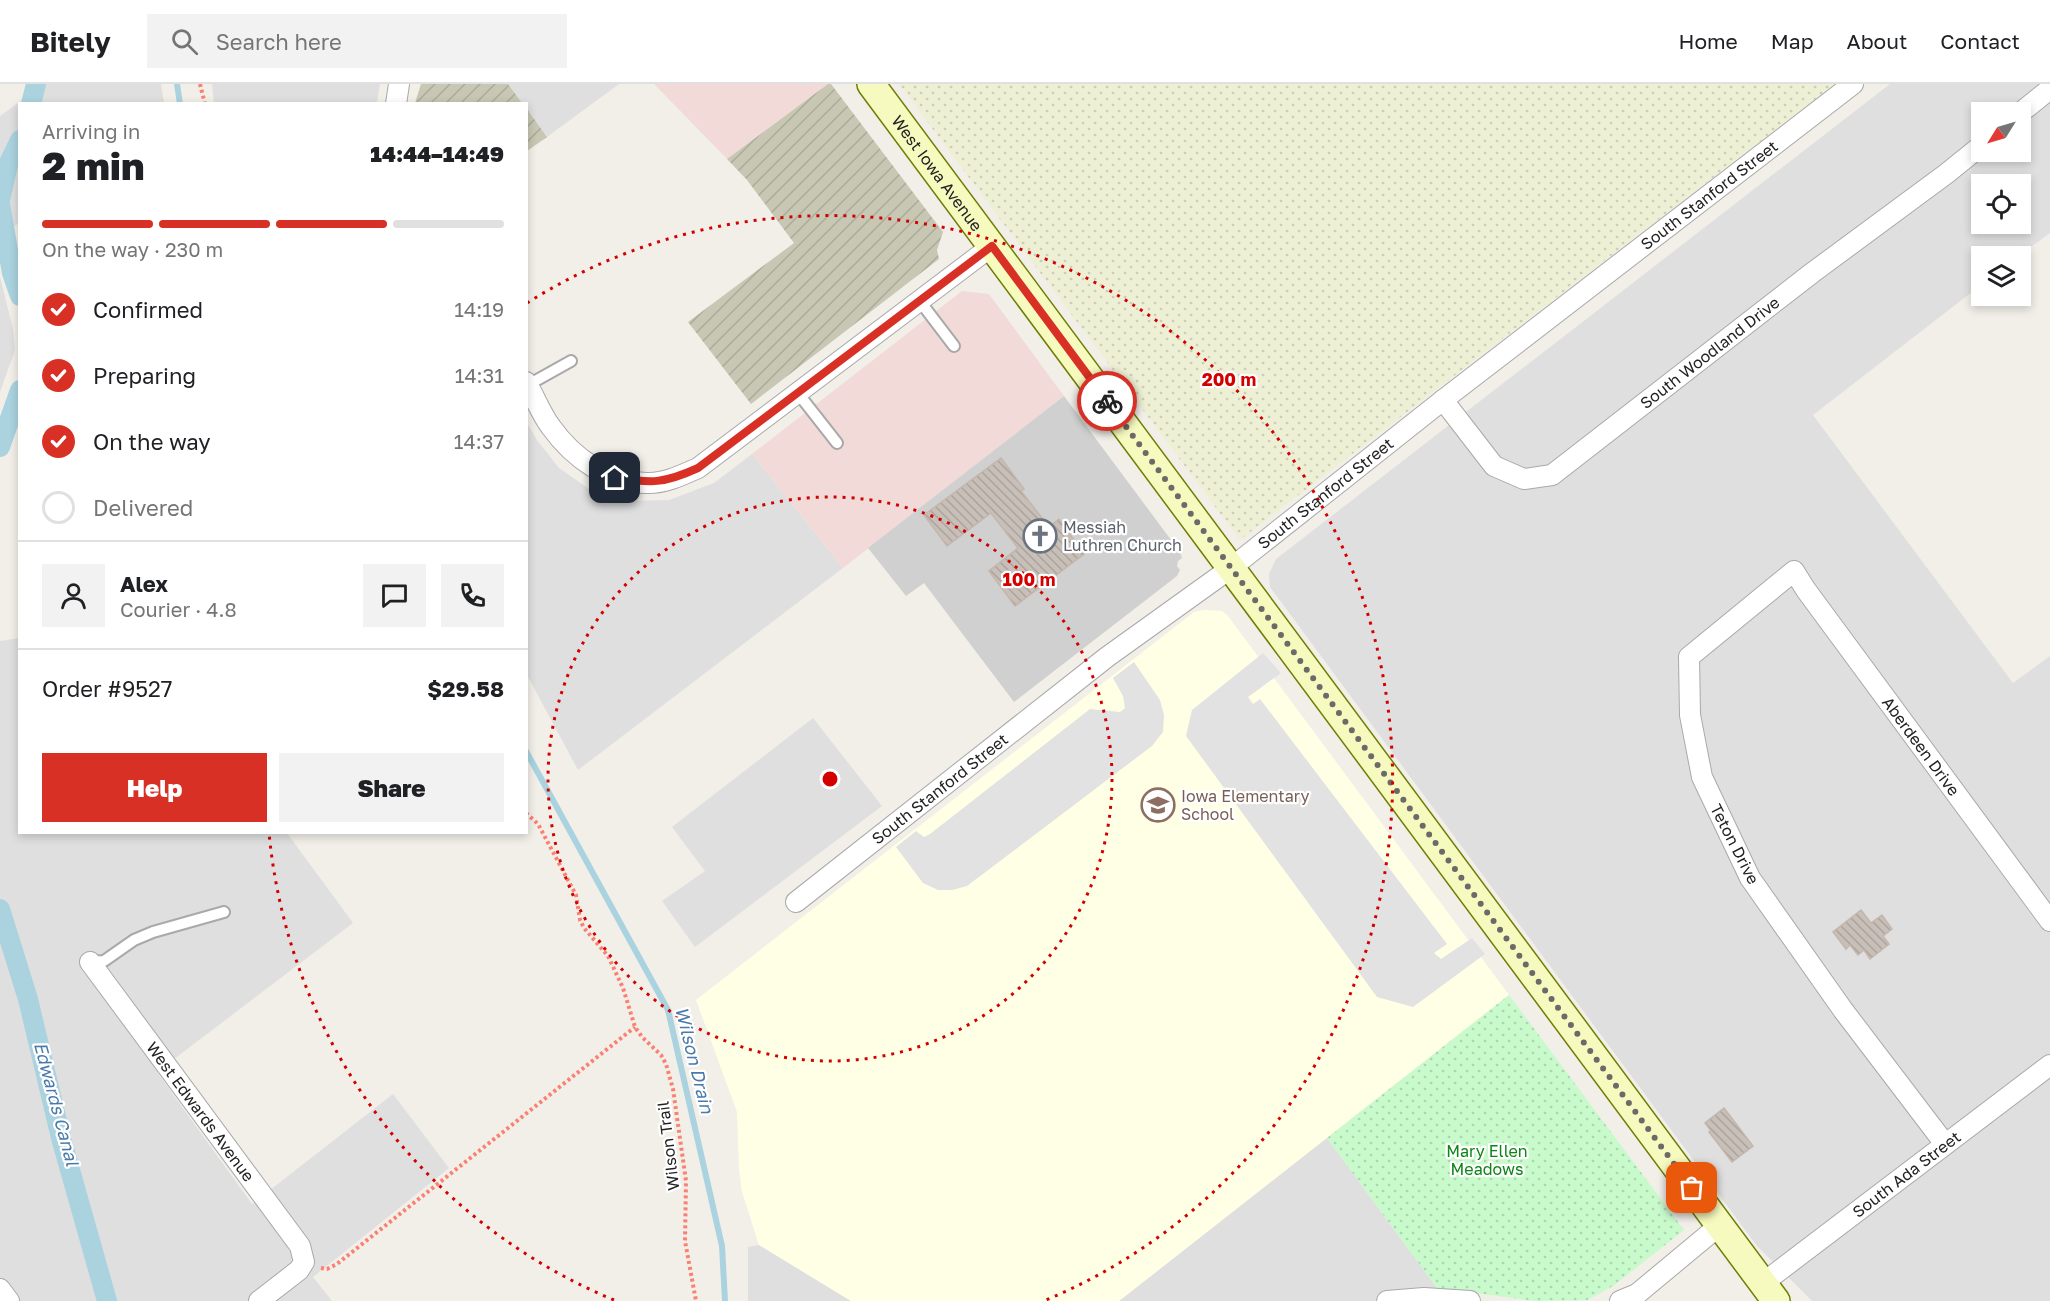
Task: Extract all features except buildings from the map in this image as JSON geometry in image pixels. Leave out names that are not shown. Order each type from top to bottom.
[{"type":"street","points":[[396,102],[399,84]]},
{"type":"street","name":"West Iowa Avenue","points":[[871,84],[1769,1292]]},
{"type":"street","name":"South Stanford Street","points":[[796,902],[1107,657],[1231,568],[1443,400],[1853,84]]},
{"type":"street","points":[[2031,104],[2050,89]]},
{"type":"street","name":"South Woodland Drive","points":[[1443,400],[1494,466],[1524,479],[1552,475],[1812,273],[1971,154]]},
{"type":"street","points":[[528,386],[551,427],[578,458],[615,478],[649,483],[676,478],[698,468],[992,246]]},
{"type":"street","name":"Aberdeen Drive","points":[[1794,572],[2050,921]]},
{"type":"street","name":"Teton Drive","points":[[1794,572],[1689,657],[1690,715],[1702,777],[1750,878],[1843,1010],[1945,1144]]},
{"type":"street","name":"West Edwards Avenue","points":[[90,962],[300,1246],[304,1262]]},
{"type":"street","name":"South Ada Street","points":[[1769,1292],[1945,1144],[2050,1065]]},
{"type":"street","points":[[1629,1299],[1720,1226]]},
{"type":"street","points":[[259,1301],[300,1270],[304,1262]]},
{"type":"street","points":[[0,1289],[9,1301]]},
{"type":"street","points":[[1387,1301],[1424,1298],[1470,1301]]},
{"type":"lane","points":[[919,300],[954,346]]},
{"type":"lane","points":[[528,384],[571,362]]},
{"type":"lane","points":[[797,392],[837,443]]},
{"type":"lane","points":[[90,962],[104,961],[134,940],[153,932],[224,912]]},
{"type":"path","points":[[200,84],[204,102]]},
{"type":"path","name":"Wilson Trail","points":[[528,815],[538,824],[576,895],[580,920],[584,928],[608,956],[623,988],[635,1027],[661,1055],[666,1064],[673,1089],[677,1131],[686,1180],[685,1241],[696,1301]]},
{"type":"path","points":[[304,1262],[327,1269],[337,1264],[635,1027]]},
{"type":"shaded area","points":[[44,84],[161,84],[164,102],[19,102]]},
{"type":"shaded area","points":[[212,84],[380,84],[377,102],[214,102]]},
{"type":"shaded area","points":[[421,84],[508,84],[521,102],[415,102]]},
{"type":"shaded area","points":[[508,84],[619,84],[547,137],[528,110],[528,102],[521,102]]},
{"type":"shaded area","points":[[654,84],[828,84],[727,159]]},
{"type":"shaded area","points":[[831,84],[943,232],[937,250],[939,259],[751,404],[688,322],[794,243],[747,180],[727,159]]},
{"type":"shaded area","points":[[899,84],[1835,84],[1240,540]]},
{"type":"shaded area","points":[[1890,84],[2050,84],[2050,233],[2031,247],[1971,246],[1971,293],[1813,415],[2013,683],[2050,656],[2050,1301],[1812,1301],[1757,1246],[1270,587],[1269,574],[1276,559]]},
{"type":"shaded area","points":[[18,103],[18,224],[0,237],[0,116]]},
{"type":"shaded area","points":[[528,110],[547,137],[528,150]]},
{"type":"shaded area","points":[[0,277],[13,329],[15,350],[0,392]]},
{"type":"shaded area","points":[[962,291],[989,294],[1064,396],[843,568],[752,454]]},
{"type":"shaded area","points":[[1064,396],[1180,552],[1182,558],[1178,561],[1177,566],[1180,570],[1177,576],[1014,702],[924,583],[906,596],[868,548]]},
{"type":"shaded area","points":[[528,424],[559,468],[592,491],[625,501],[669,500],[714,483],[752,454],[843,568],[578,770],[528,677]]},
{"type":"shaded area","name":"Iowa Elementary School","points":[[1222,611],[1228,616],[1509,995],[1119,1301],[851,1301],[759,1245],[742,1192],[737,1112],[696,1000],[1194,612]]},
{"type":"shaded area","points":[[18,638],[18,834],[288,834],[353,923],[157,1072],[252,1204],[393,1094],[449,1168],[313,1277],[332,1301],[0,1301],[0,641]]},
{"type":"shaded area","points":[[1263,653],[1281,673],[1248,697],[1253,704],[1260,699],[1447,944],[1434,953],[1441,959],[1472,938],[1485,954],[1413,1007],[1377,997],[1186,736],[1192,710]]},
{"type":"shaded area","points":[[1134,662],[1160,700],[1164,715],[1163,732],[1152,746],[967,886],[952,890],[938,890],[923,883],[896,847],[916,831],[924,837],[930,834],[1090,709],[1120,712],[1125,708],[1123,696],[1113,678]]},
{"type":"shaded area","points":[[813,718],[882,806],[695,947],[662,901],[705,871],[672,827]]},
{"type":"shaded area","points":[[1327,1138],[1437,1288],[1441,1301],[1119,1301]]},
{"type":"shaded area","points":[[759,1245],[851,1301],[748,1301],[748,1247]]},
{"type":"green space","name":"Mary Ellen Meadows","points":[[1509,995],[1684,1230],[1613,1286],[1587,1300],[1535,1301],[1437,1288],[1327,1138]]},
{"type":"waterway","name":"Edwards Canal","points":[[32,102],[36,84]]},
{"type":"waterway","name":"Wilson Drain","points":[[177,84],[180,102]]},
{"type":"waterway","name":"Edwards Canal","points":[[0,200],[8,165],[18,144]]},
{"type":"waterway","name":"Edwards Canal","points":[[0,204],[12,273],[18,290]]},
{"type":"waterway","name":"Edwards Canal","points":[[0,447],[18,396]]},
{"type":"waterway","name":"Wilson Drain","points":[[528,755],[668,1010],[722,1246],[725,1301]]},
{"type":"waterway","name":"Edwards Canal","points":[[0,909],[28,999],[61,1138],[107,1301]]},
{"type":"way so far","points":[[1107,401],[1692,1188]]},
{"type":"place","name":"Messiah Luthren Church","points":[[1040,536]]},
{"type":"place","name":"Iowa Elementary School","points":[[1158,805]]},
{"type":"route","points":[[615,478],[649,483],[676,478],[698,468],[992,246],[1107,401]]}]
